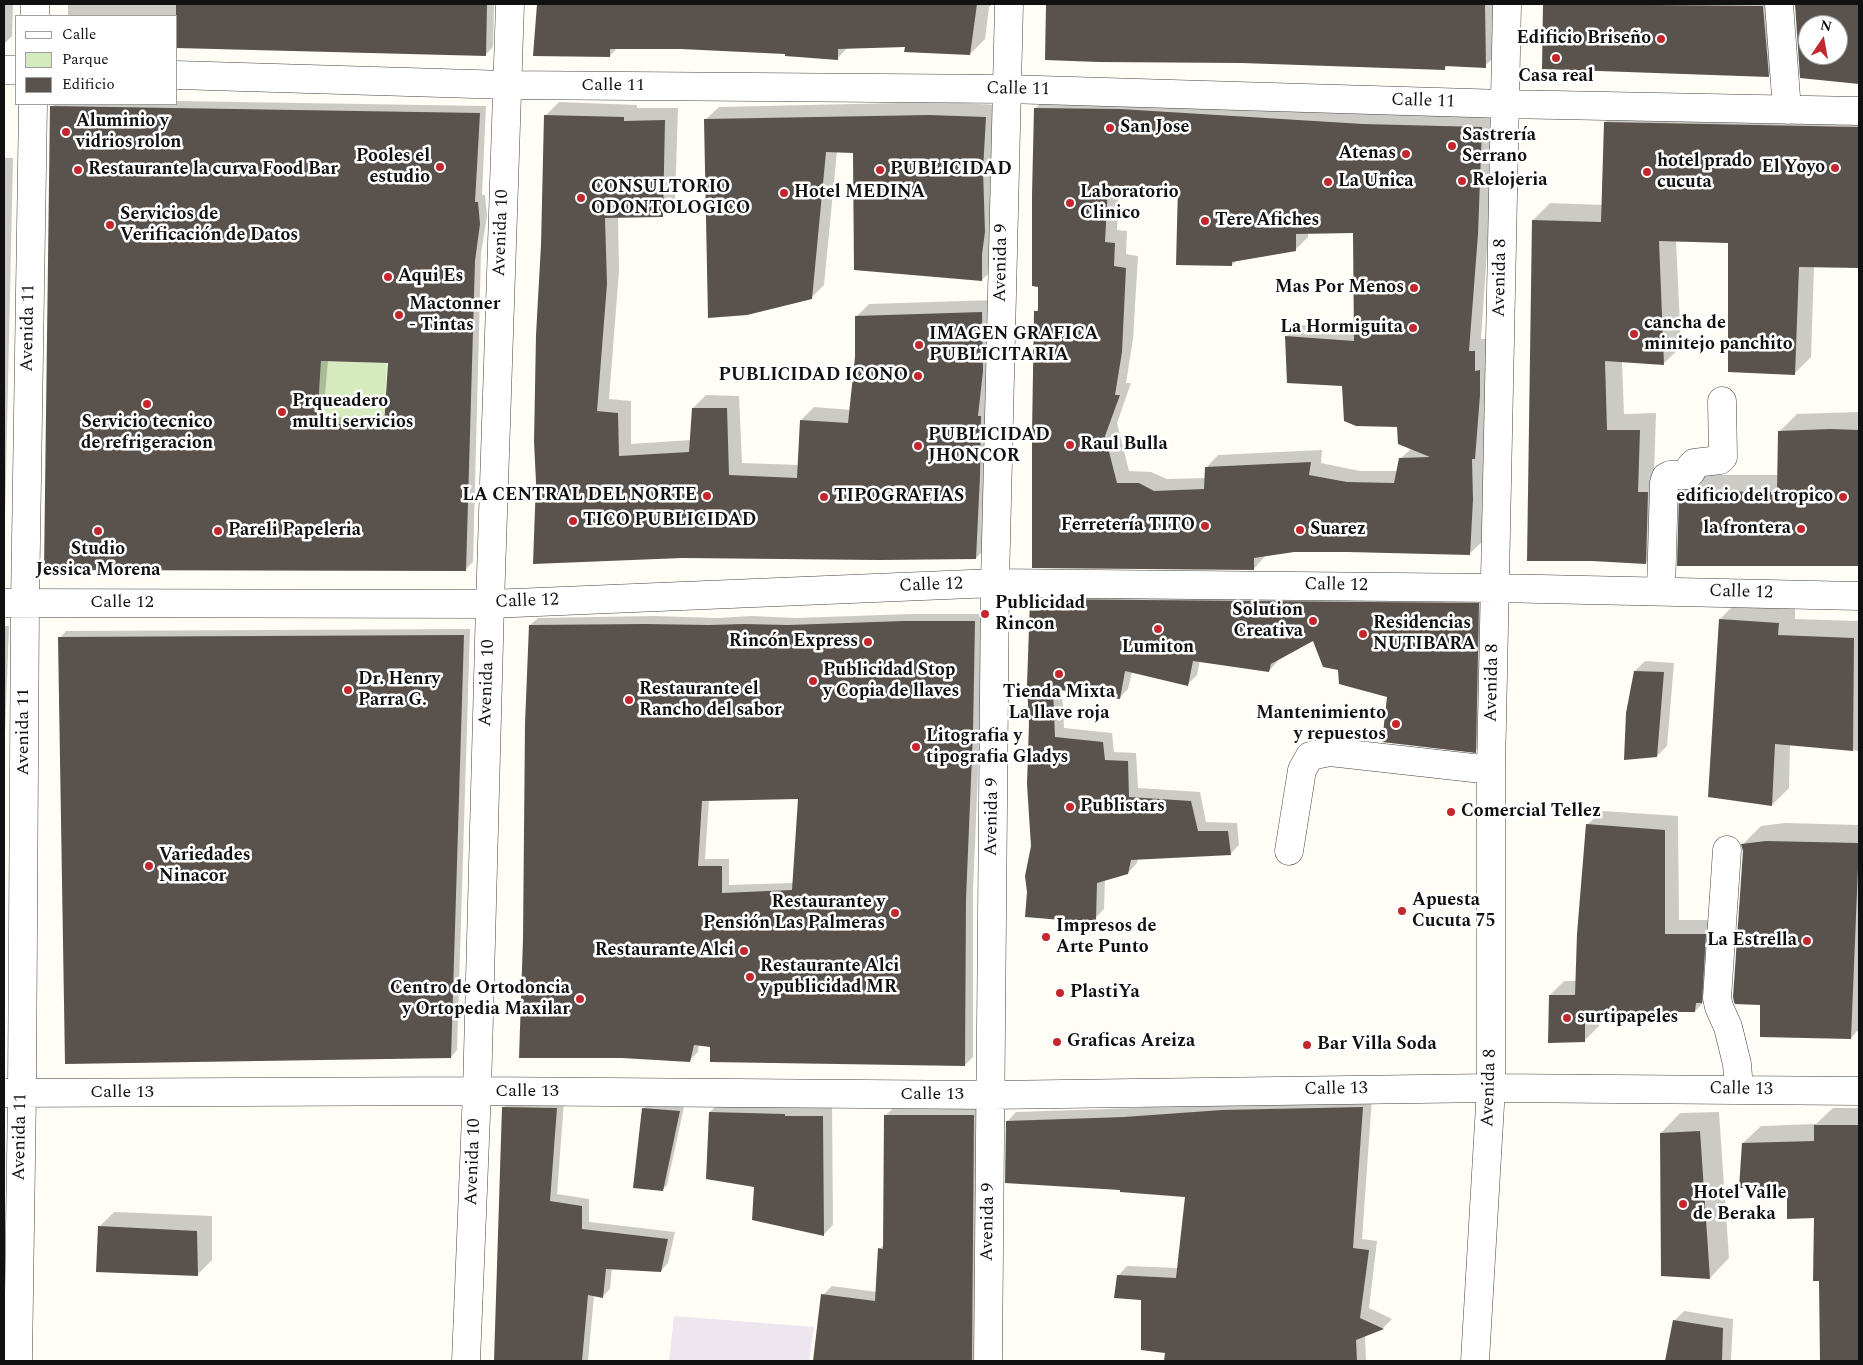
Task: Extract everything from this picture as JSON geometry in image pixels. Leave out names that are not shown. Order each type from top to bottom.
[{"type":"street","name":"Avenida 10","points":[[466,1361],[477,1091],[490,604],[510,4]]},
{"type":"street","name":"Avenida 9","points":[[988,1361],[995,583],[1009,4]]},
{"type":"street","name":"Avenida 8","points":[[1475,1361],[1491,1088],[1491,770],[1507,4]]},
{"type":"street","points":[[1779,4],[1787,110]]},
{"type":"street","name":"Calle 11","points":[[178,74],[507,85],[1006,89],[1504,104],[1859,111]]},
{"type":"street","name":"Avenida 11","points":[[18,1361],[13,1093],[14,603],[33,105]]},
{"type":"street","points":[[1661,590],[1664,483],[1666,477],[1670,475],[1688,475],[1694,462],[1720,460],[1723,457],[1722,401]]},
{"type":"street","name":"Calle 12","points":[[14,603],[490,604],[995,583],[1661,590],[1859,596]]},
{"type":"street","points":[[1289,851],[1302,770],[1310,756],[1330,752],[1491,770]]},
{"type":"street","points":[[1728,850],[1717,998],[1728,1027],[1737,1064],[1739,1089]]},
{"type":"street","name":"Calle 13","points":[[13,1093],[477,1091],[991,1095],[1491,1088],[1859,1091]]},
{"type":"shaded area","points":[[674,1316],[814,1327],[809,1361],[669,1361]]},
{"type":"green space","points":[[321,361],[387,363],[384,426],[317,423]]},
{"type":"building","points":[[176,4],[487,4],[486,56],[178,48],[178,15],[176,15]]},
{"type":"building","points":[[537,4],[977,4],[970,55],[904,52],[905,47],[838,49],[838,60],[785,56],[785,54],[681,49],[610,49],[610,57],[533,56]]},
{"type":"building","points":[[1046,4],[1485,4],[1486,68],[1445,66],[1445,70],[1242,63],[1045,60]]},
{"type":"building","points":[[1543,4],[1763,6],[1769,77],[1542,69]]},
{"type":"building","points":[[1795,4],[1859,4],[1859,84],[1800,78],[1799,65],[1848,65],[1848,15],[1798,15],[1798,48]]},
{"type":"building","points":[[50,106],[480,113],[475,202],[478,202],[480,224],[475,261],[466,571],[44,570]],"holes":[[[321,361],[388,363],[384,426],[317,423]]]},
{"type":"building","points":[[1034,108],[1120,109],[1363,124],[1482,127],[1478,234],[1469,351],[1475,351],[1475,371],[1480,370],[1475,459],[1472,459],[1473,500],[1470,555],[1294,552],[1254,558],[1254,570],[1032,568],[1034,311],[1038,311],[1038,287],[1032,286]],"holes":[[[1108,186],[1178,186],[1176,265],[1232,266],[1232,262],[1296,251],[1296,234],[1353,233],[1354,341],[1285,336],[1287,383],[1342,386],[1344,421],[1356,426],[1397,427],[1398,444],[1430,457],[1399,458],[1394,483],[1347,482],[1309,475],[1311,462],[1205,467],[1204,489],[1154,491],[1139,483],[1117,483],[1105,436],[1120,395],[1115,395],[1122,352],[1126,268],[1114,266],[1115,243],[1105,242]]]},
{"type":"building","points":[[544,115],[624,117],[624,121],[665,120],[663,217],[605,218],[607,284],[597,411],[618,413],[619,456],[689,452],[692,408],[727,408],[729,475],[797,478],[800,420],[848,423],[855,357],[855,316],[982,312],[983,371],[978,416],[981,416],[976,559],[682,558],[533,564],[536,482],[534,442],[536,335],[541,245]]},
{"type":"building","points":[[929,115],[986,117],[983,170],[985,232],[982,254],[982,281],[854,270],[853,153],[826,152],[812,299],[747,315],[708,318],[704,119]]},
{"type":"building","points":[[1604,122],[1859,127],[1859,268],[1799,267],[1795,375],[1728,372],[1728,243],[1659,241],[1664,365],[1605,361],[1607,430],[1640,430],[1638,492],[1648,492],[1646,564],[1592,561],[1527,561],[1532,220],[1601,222]]},
{"type":"building","points":[[1859,430],[1859,566],[1677,566],[1679,491],[1777,492],[1778,431]]},
{"type":"building","points":[[1030,599],[1479,603],[1476,753],[1382,742],[1387,697],[1339,684],[1338,670],[1323,667],[1313,641],[1271,664],[1269,672],[1193,661],[1188,686],[1125,671],[1120,699],[1053,689],[1055,737],[1103,742],[1105,760],[1128,761],[1129,797],[1191,801],[1198,831],[1228,831],[1231,855],[1131,860],[1128,874],[1097,883],[1096,920],[1025,917],[1027,892],[1025,876],[1031,846],[1027,784],[1029,723],[1027,685]]},
{"type":"building","points":[[1719,619],[1779,623],[1778,635],[1854,638],[1853,751],[1775,744],[1772,806],[1708,797]]},
{"type":"building","points":[[904,621],[975,621],[973,732],[966,899],[965,1066],[710,1062],[710,1047],[694,1045],[690,1062],[622,1058],[519,1058],[523,939],[525,724],[529,625],[788,625]],"holes":[[[798,799],[792,890],[722,893],[722,866],[698,866],[702,801]]]},
{"type":"building","points":[[464,635],[451,1058],[65,1064],[58,637]]},
{"type":"building","points":[[1634,671],[1664,672],[1657,757],[1624,760],[1626,713]]},
{"type":"building","points":[[1586,824],[1665,830],[1665,934],[1706,934],[1702,1003],[1696,1003],[1695,1012],[1585,1012],[1585,1042],[1548,1043],[1549,995],[1575,995],[1577,934]]},
{"type":"building","name":"La Estrella","points":[[1766,841],[1859,843],[1851,1039],[1760,1037],[1760,1005],[1735,1004],[1734,1002],[1743,851],[1741,844]]},
{"type":"building","points":[[502,1107],[557,1108],[550,1201],[582,1206],[582,1229],[668,1239],[661,1272],[606,1269],[603,1298],[588,1295],[582,1361],[494,1361]]},
{"type":"building","points":[[1363,1107],[1353,1248],[1369,1250],[1360,1318],[1384,1329],[1356,1340],[1357,1361],[1164,1361],[1165,1353],[1141,1350],[1141,1300],[1114,1298],[1117,1275],[1176,1278],[1185,1197],[1120,1192],[1120,1190],[1005,1183],[1006,1121],[1124,1117],[1222,1110]]},
{"type":"building","points":[[642,1108],[680,1111],[663,1191],[633,1188]]},
{"type":"building","points":[[709,1112],[823,1116],[824,1236],[752,1220],[754,1187],[706,1179]]},
{"type":"building","points":[[884,1115],[974,1115],[972,1361],[813,1361],[821,1294],[875,1301],[878,1248],[883,1249]]},
{"type":"building","points":[[1814,1125],[1859,1125],[1859,1361],[1820,1361],[1819,1281],[1813,1281],[1814,1218],[1787,1219],[1787,1188],[1739,1188],[1742,1143],[1814,1141]]},
{"type":"building","name":"Hotel Valle de Beraka","points":[[1700,1131],[1710,1279],[1661,1276],[1660,1133]]},
{"type":"building","points":[[98,1226],[197,1231],[198,1276],[96,1272]]},
{"type":"building","points":[[1673,1320],[1723,1328],[1722,1361],[1665,1361]]},
{"type":"place","name":"Edificio Briseño","points":[[1661,39]]},
{"type":"place","name":"Casa real","points":[[1556,58]]},
{"type":"place","name":"San Jose","points":[[1110,128]]},
{"type":"place","name":"Aluminio y vidrios rolon","points":[[66,132]]},
{"type":"place","name":"Sastrería Serrano","points":[[1452,146]]},
{"type":"place","name":"Atenas","points":[[1406,154]]},
{"type":"place","name":"Pooles el estudio","points":[[440,167]]},
{"type":"place","name":"El Yoyo","points":[[1835,168]]},
{"type":"place","name":"Restaurante la curva Food Bar","points":[[78,170]]},
{"type":"place","name":"PUBLICIDAD","points":[[880,170]]},
{"type":"place","name":"hotel prado cucuta","points":[[1647,172]]},
{"type":"place","name":"Relojeria","points":[[1462,181]]},
{"type":"place","name":"La Unica","points":[[1328,182]]},
{"type":"place","name":"Hotel MEDINA","points":[[784,193]]},
{"type":"place","name":"CONSULTORIO ODONTOLOGICO","points":[[581,198]]},
{"type":"place","name":"Laboratorio Clinico","points":[[1070,203]]},
{"type":"place","name":"Tere Afiches","points":[[1205,221]]},
{"type":"place","name":"Servicios de Verificación de Datos","points":[[110,225]]},
{"type":"place","name":"Aqui Es","points":[[388,277]]},
{"type":"place","name":"Mas Por Menos","points":[[1414,288]]},
{"type":"place","name":"Mactonner - Tintas","points":[[399,315]]},
{"type":"place","name":"La Hormiguita","points":[[1413,328]]},
{"type":"place","name":"cancha de minitejo panchito","points":[[1634,334]]},
{"type":"place","name":"IMAGEN GRAFICA PUBLICITARIA","points":[[919,345]]},
{"type":"place","name":"PUBLICIDAD ICONO","points":[[918,376]]},
{"type":"place","name":"Servicio tecnico de refrigeracion","points":[[147,404]]},
{"type":"place","name":"Prqueadero multi servicios","points":[[282,412]]},
{"type":"place","name":"Raul Bulla","points":[[1070,445]]},
{"type":"place","name":"PUBLICIDAD JHONCOR","points":[[918,446]]},
{"type":"place","name":"LA CENTRAL DEL NORTE","points":[[707,496]]},
{"type":"place","name":"TIPOGRAFIAS","points":[[824,497]]},
{"type":"place","name":"edificio del tropico","points":[[1843,497]]},
{"type":"place","name":"TICO PUBLICIDAD","points":[[573,521]]},
{"type":"place","name":"Ferretería TITO","points":[[1205,526]]},
{"type":"place","name":"la frontera","points":[[1801,529]]},
{"type":"place","name":"Suarez","points":[[1300,530]]},
{"type":"place","name":"Studio Jessica Morena","points":[[98,531]]},
{"type":"place","name":"Pareli Papeleria","points":[[218,531]]},
{"type":"place","name":"Publicidad Rincon","points":[[985,614]]},
{"type":"place","name":"Solution Creativa","points":[[1313,621]]},
{"type":"place","name":"Lumiton","points":[[1158,629]]},
{"type":"place","name":"Residencias NUTIBARA","points":[[1363,634]]},
{"type":"place","name":"Rincón Express","points":[[868,642]]},
{"type":"place","name":"Tienda Mixta La llave roja","points":[[1059,674]]},
{"type":"place","name":"Publicidad Stop y Copia de llaves","points":[[813,681]]},
{"type":"place","name":"Dr. Henry Parra G.","points":[[348,690]]},
{"type":"place","name":"Restaurante el Rancho del sabor","points":[[629,700]]},
{"type":"place","name":"Mantenimiento y repuestos","points":[[1396,724]]},
{"type":"place","name":"Litografia y tipografia Gladys","points":[[916,747]]},
{"type":"place","name":"Publistars","points":[[1070,807]]},
{"type":"place","name":"Comercial Tellez","points":[[1451,812]]},
{"type":"place","name":"Variedades Ninacor","points":[[149,866]]},
{"type":"place","name":"Apuesta Cucuta 75","points":[[1402,911]]},
{"type":"place","name":"Restaurante y Pensión Las Palmeras","points":[[895,913]]},
{"type":"place","name":"Impresos de Arte Punto","points":[[1046,937]]},
{"type":"place","name":"La Estrella","points":[[1807,941]]},
{"type":"place","name":"Restaurante Alci","points":[[744,951]]},
{"type":"place","name":"Restaurante Alci y publicidad MR","points":[[750,977]]},
{"type":"place","name":"PlastiYa","points":[[1060,993]]},
{"type":"place","name":"Centro de Ortodoncia y Ortopedia Maxilar","points":[[580,999]]},
{"type":"place","name":"surtipapeles","points":[[1567,1018]]},
{"type":"place","name":"Graficas Areiza","points":[[1057,1042]]},
{"type":"place","name":"Bar Villa Soda","points":[[1307,1045]]},
{"type":"place","name":"Hotel Valle de Beraka","points":[[1683,1204]]}]
